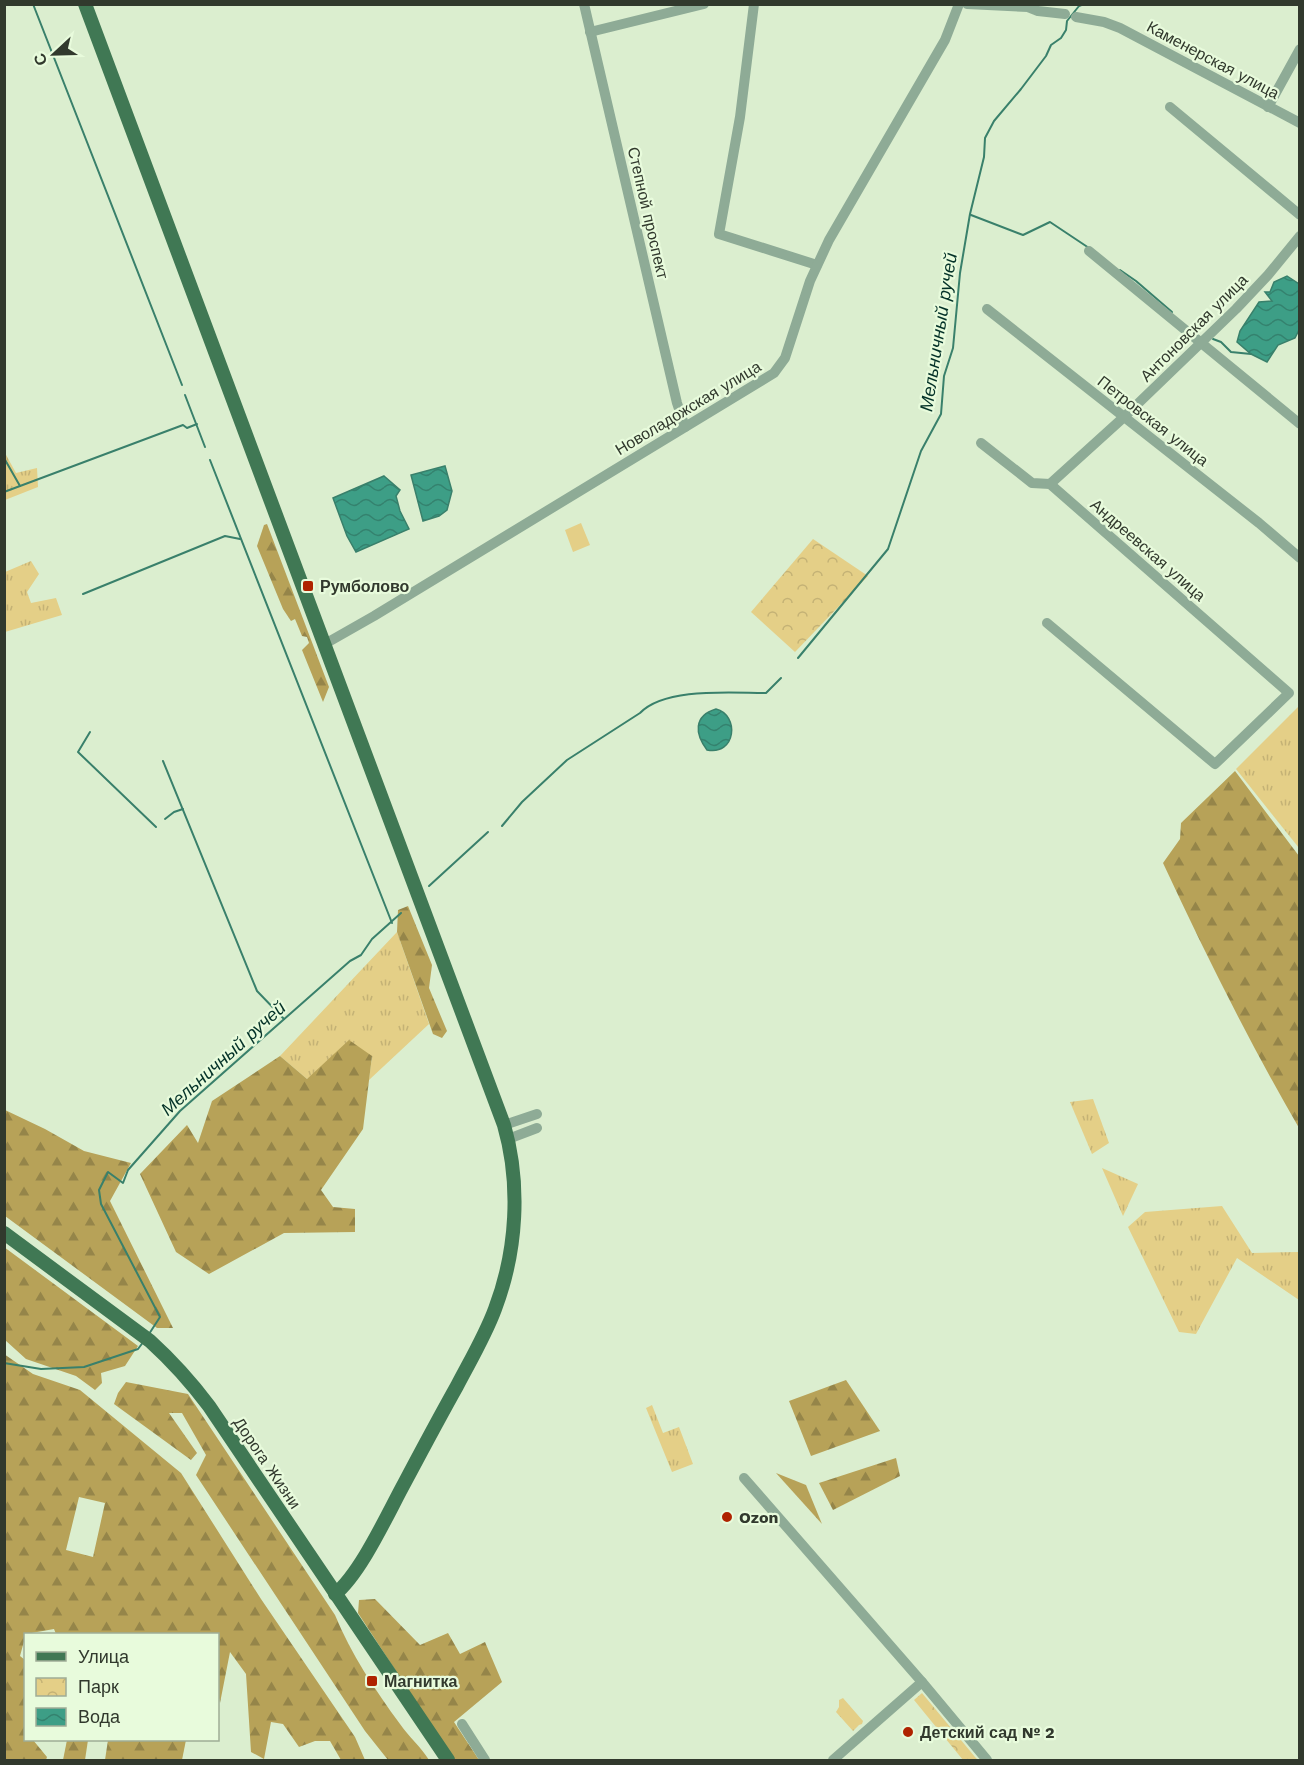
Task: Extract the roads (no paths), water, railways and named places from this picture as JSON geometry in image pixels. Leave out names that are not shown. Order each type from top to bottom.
[{"type":"main road","points":[[85,4],[504,1125],[512,1158],[513,1230],[508,1262],[496,1308],[476,1351],[374,1537],[352,1576],[335,1594]]},
{"type":"main road","name":"Дорога Жизни","points":[[4,1233],[150,1341],[172,1361],[209,1406],[448,1761]]},
{"type":"street","name":"Степной проспект","points":[[584,4],[677,404],[685,427]]},
{"type":"street","points":[[590,32],[684,7],[704,4]]},
{"type":"street","points":[[754,4],[740,117],[719,234],[817,266]]},
{"type":"street","name":"Новоладожская улица","points":[[323,645],[766,379],[781,366],[786,358],[801,305],[817,266],[844,212],[945,40],[959,4]]},
{"type":"street","name":"Каменерская улица","points":[[967,4],[1017,6],[1112,25],[1170,53],[1299,123]]},
{"type":"street","points":[[1268,107],[1299,50]]},
{"type":"street","points":[[1170,107],[1299,215]]},
{"type":"street","name":"Антоновская улица","points":[[1050,484],[1124,417],[1236,309],[1268,275],[1299,236]]},
{"type":"street","points":[[1089,251],[1299,424]]},
{"type":"street","name":"Петровская улица","points":[[987,309],[1259,523],[1299,558]]},
{"type":"street","name":"Андреевская улица","points":[[981,443],[1032,483],[1050,484],[1288,693],[1215,764],[1047,623]]},
{"type":"street","points":[[504,1125],[537,1114]]},
{"type":"street","points":[[508,1139],[537,1128]]},
{"type":"street","points":[[744,1478],[922,1682],[987,1761]]},
{"type":"street","points":[[833,1761],[922,1682]]},
{"type":"street","points":[[462,1724],[485,1761]]},
{"type":"water","points":[[1287,276],[1299,284],[1299,330],[1295,338],[1278,345],[1267,362],[1251,354],[1237,342],[1240,331],[1259,302],[1272,301],[1265,292],[1270,292],[1274,282]]},
{"type":"water","points":[[445,466],[452,491],[447,510],[439,516],[423,521],[411,475]]},
{"type":"water","points":[[384,476],[400,490],[396,496],[409,529],[356,552],[347,536],[333,498]]},
{"type":"water","points":[[716,709],[729,719],[731,734],[724,747],[707,750],[700,738],[698,726],[703,716]]},
{"type":"waterway","points":[[33,4],[182,385]]},
{"type":"waterway","name":"Мельничный ручей","points":[[798,658],[888,549],[921,451],[941,414],[944,376],[953,348],[960,273],[970,214],[984,157],[985,138],[994,121],[1046,56],[1051,45],[1061,38],[1066,30],[1067,21],[1079,6],[1084,4]]},
{"type":"waterway","points":[[971,215],[1023,235],[1050,222],[1089,248]]},
{"type":"waterway","points":[[1120,270],[1172,312]]},
{"type":"waterway","points":[[1213,339],[1221,342],[1231,352],[1251,354]]},
{"type":"waterway","points":[[185,395],[205,447]]},
{"type":"waterway","points":[[4,492],[183,425],[187,428],[197,424]]},
{"type":"waterway","points":[[4,458],[20,486]]},
{"type":"waterway","points":[[210,460],[392,923]]},
{"type":"waterway","points":[[83,594],[225,536],[240,539]]},
{"type":"waterway","name":"Мельничный ручей","points":[[502,826],[522,802],[567,760],[651,705],[665,699],[699,693],[766,693],[781,678]]},
{"type":"waterway","points":[[90,732],[78,752],[156,827]]},
{"type":"waterway","points":[[163,761],[257,991],[284,1019]]},
{"type":"waterway","points":[[165,819],[183,809]]},
{"type":"waterway","name":"Мельничный ручей","points":[[429,886],[488,832]]},
{"type":"waterway","name":"Мельничный ручей","points":[[149,1334],[160,1317],[101,1204],[99,1190],[108,1172],[123,1183],[128,1170],[180,1111],[350,961],[361,955],[372,939],[401,913]]},
{"type":"waterway","name":"Мельничный ручей","points":[[4,1363],[41,1369],[84,1367],[138,1349],[144,1341]]},
{"type":"place","name":"Румболово","points":[[308,586]]},
{"type":"place","name":"Ozon","points":[[727,1517]]},
{"type":"place","name":"Магнитка","points":[[372,1681]]},
{"type":"place","name":"Детский сад № 2","points":[[908,1732]]}]
